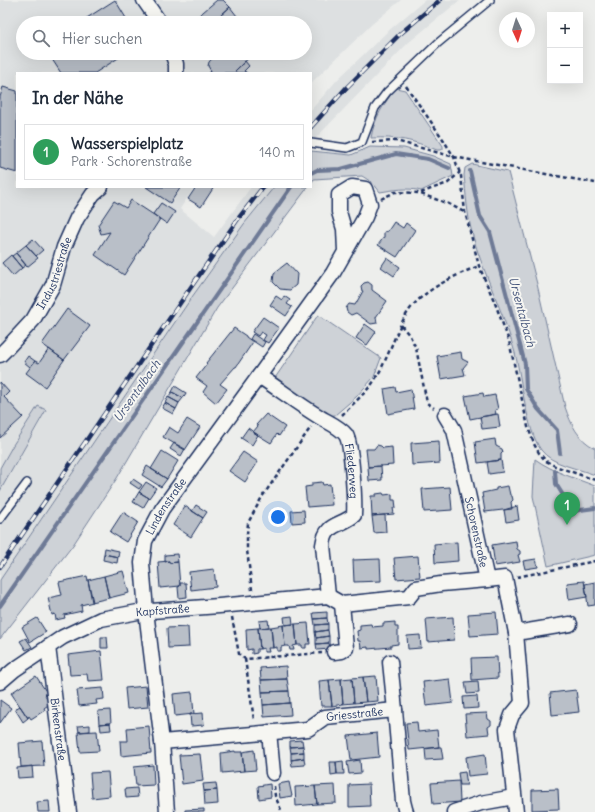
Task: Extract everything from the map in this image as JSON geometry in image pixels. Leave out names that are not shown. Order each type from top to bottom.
[{"type":"street","points":[[144,0],[155,16]]},
{"type":"street","points":[[175,60],[176,72]]},
{"type":"street","points":[[345,251],[344,229],[338,212],[339,195],[352,187],[365,189],[370,204]]},
{"type":"street","name":"Industriestraße","points":[[0,355],[33,320],[53,285],[64,247],[77,218],[93,194],[100,188]]},
{"type":"street","name":"Lindenstraße","points":[[167,812],[162,742],[146,611],[142,563],[145,541],[162,509],[333,273],[365,217],[370,204]]},
{"type":"street","name":"Fliederweg","points":[[259,376],[319,417],[332,424],[346,436],[349,446],[355,505],[354,515],[331,527],[325,533],[323,544],[328,596]]},
{"type":"street","name":"Schorenstraße","points":[[445,414],[454,430],[487,580],[505,578]]},
{"type":"street","points":[[505,578],[516,633],[522,702],[512,715],[507,729],[516,812]]},
{"type":"street","points":[[328,596],[342,604],[410,597],[416,588],[487,580]]},
{"type":"street","name":"Kapfstraße","points":[[0,682],[14,670],[63,637],[101,619],[146,611],[328,596]]},
{"type":"street","points":[[334,652],[342,651],[346,648],[342,604]]},
{"type":"street","points":[[516,633],[570,624]]},
{"type":"street","name":"Birkenstraße","points":[[48,647],[68,812]]},
{"type":"street","name":"Griesstraße","points":[[390,662],[396,710],[403,801],[406,812]]},
{"type":"street","name":"Griesstraße","points":[[162,742],[308,729],[325,717],[396,710]]},
{"type":"street","points":[[263,732],[273,772]]},
{"type":"street","points":[[454,812],[481,803],[514,797]]},
{"type":"lane","points":[[312,143],[347,148],[362,142],[375,108],[387,92],[438,43],[490,0]]},
{"type":"lane","points":[[0,519],[27,484]]},
{"type":"path","points":[[400,78],[443,139],[454,157],[460,172],[464,212],[479,266],[509,341],[528,427],[539,453],[546,461],[555,466],[595,480]]},
{"type":"path","points":[[362,142],[396,141],[454,157],[595,183]]},
{"type":"path","points":[[421,194],[430,188],[448,183],[460,172]]},
{"type":"path","points":[[370,204],[395,192],[421,194],[449,204],[464,212]]},
{"type":"path","points":[[332,424],[372,383],[381,368],[406,314],[417,301],[437,286],[479,266]]},
{"type":"path","points":[[401,325],[410,336],[416,348],[427,403],[445,414]]},
{"type":"path","points":[[254,602],[247,550],[246,534],[248,523],[262,497],[319,417]]},
{"type":"path","points":[[505,578],[524,576],[595,561]]},
{"type":"path","points":[[230,604],[237,648],[239,654],[245,659],[263,732]]},
{"type":"path","points":[[245,659],[334,652]]},
{"type":"path","points":[[273,772],[275,796],[282,812]]},
{"type":"shaded area","points":[[0,0],[401,0],[372,24],[312,82],[312,72],[16,72],[16,188],[193,188],[180,209],[214,237],[250,188],[273,188],[244,224],[192,297],[0,580],[0,491],[46,411],[38,406],[0,468]]},
{"type":"shaded area","points":[[425,0],[460,0],[408,43],[312,142],[312,109],[337,80],[387,32]]},
{"type":"shaded area","points":[[396,88],[405,90],[443,146],[443,149],[437,150],[404,140],[371,138],[374,124],[380,112],[387,99]]},
{"type":"shaded area","points":[[370,147],[404,148],[433,156],[451,164],[453,176],[421,191],[406,189],[380,192],[373,183],[362,176],[314,179],[312,182],[312,151],[351,155]]},
{"type":"shaded area","points":[[472,164],[508,172],[537,284],[565,407],[576,431],[584,441],[595,448],[595,475],[558,463],[541,450],[536,441],[528,417],[515,353],[470,226],[464,175],[465,168]]},
{"type":"shaded area","points":[[273,188],[307,188],[217,308],[117,478],[73,545],[0,639],[0,580],[192,297],[244,224]]},
{"type":"shaded area","points":[[318,315],[381,358],[374,377],[356,397],[335,415],[327,416],[277,381],[275,378]]},
{"type":"shaded area","points":[[38,406],[46,410],[0,491],[0,468]]},
{"type":"shaded area","points":[[535,459],[557,471],[595,486],[595,555],[548,566],[533,496]]},
{"type":"building","points":[[115,0],[125,16],[90,16]]},
{"type":"building","points":[[217,0],[223,0],[230,7],[220,16],[198,16]]},
{"type":"building","points":[[230,7],[237,16],[220,16]]},
{"type":"building","points":[[53,60],[115,60],[97,72],[60,72]]},
{"type":"building","points":[[211,60],[247,60],[235,71],[236,72],[210,72],[211,71],[208,66]]},
{"type":"building","points":[[245,61],[249,66],[244,71],[246,72],[235,71]]},
{"type":"building","points":[[3,87],[16,91],[16,173],[0,168],[0,97]]},
{"type":"building","points":[[148,188],[180,188],[170,203]]},
{"type":"building","points":[[195,188],[213,188],[201,207],[188,199]]},
{"type":"building","points":[[131,200],[160,219],[124,275],[95,255],[110,232],[101,234],[98,225],[114,201],[126,208]]},
{"type":"building","points":[[161,203],[175,212],[167,224],[153,214]]},
{"type":"building","points":[[394,222],[403,228],[406,223],[415,230],[397,257],[378,245],[384,237],[384,232],[388,231]]},
{"type":"building","points":[[33,239],[43,250],[36,256],[26,245]]},
{"type":"building","points":[[26,245],[38,258],[27,267],[16,253]]},
{"type":"building","points":[[16,253],[26,265],[22,268],[12,256]]},
{"type":"building","points":[[11,255],[22,268],[13,276],[2,263]]},
{"type":"building","points":[[387,258],[400,267],[394,276],[381,267]]},
{"type":"building","points":[[287,263],[297,274],[296,285],[290,290],[280,289],[273,282],[274,273]]},
{"type":"building","points":[[368,282],[372,285],[372,290],[387,301],[376,317],[377,323],[371,324],[356,313],[351,315],[347,312],[346,308],[349,304],[355,305],[363,291],[361,286]]},
{"type":"building","points":[[276,296],[282,300],[284,296],[290,300],[287,304],[292,307],[286,316],[270,305]]},
{"type":"building","points":[[67,309],[90,326],[64,360],[42,344]]},
{"type":"building","points":[[263,317],[279,328],[268,343],[263,340],[266,335],[261,332],[258,336],[252,332]]},
{"type":"building","points":[[365,324],[376,332],[367,345],[356,338]]},
{"type":"building","points":[[234,328],[253,342],[236,367],[220,384],[227,389],[216,403],[203,392],[207,386],[196,378]]},
{"type":"building","points":[[253,334],[265,342],[262,347],[250,339]]},
{"type":"building","points":[[49,349],[64,360],[45,387],[26,373],[35,361],[39,363]]},
{"type":"building","points":[[461,352],[462,359],[468,362],[463,368],[465,375],[441,379],[437,356]]},
{"type":"building","points":[[28,356],[35,361],[30,367],[24,362]]},
{"type":"building","points":[[0,382],[9,392],[4,397],[23,417],[0,438]]},
{"type":"building","points":[[175,386],[186,393],[183,398],[172,392]]},
{"type":"building","points":[[395,387],[396,392],[411,389],[414,409],[388,414],[384,389]]},
{"type":"building","points":[[172,392],[183,398],[179,403],[168,397]]},
{"type":"building","points":[[483,393],[484,397],[495,395],[498,409],[495,410],[496,414],[470,419],[465,396]]},
{"type":"building","points":[[168,397],[179,403],[176,409],[165,403]]},
{"type":"building","points":[[165,403],[176,409],[173,414],[162,408]]},
{"type":"building","points":[[266,414],[285,427],[279,436],[277,434],[271,443],[253,432],[258,426],[256,425]]},
{"type":"building","points":[[498,414],[500,427],[482,429],[480,417]]},
{"type":"building","points":[[187,419],[200,427],[185,450],[163,437],[169,427],[178,433]]},
{"type":"building","points":[[248,428],[258,435],[252,445],[241,438]]},
{"type":"building","points":[[495,439],[496,446],[502,449],[503,452],[501,454],[501,460],[478,463],[475,442]]},
{"type":"building","points":[[439,441],[440,463],[412,465],[411,443]]},
{"type":"building","points":[[174,443],[185,449],[181,456],[170,449]]},
{"type":"building","points":[[377,445],[383,448],[392,447],[393,465],[368,467],[366,449],[374,449]]},
{"type":"building","points":[[162,451],[178,461],[167,479],[151,469]]},
{"type":"building","points":[[243,452],[258,462],[245,482],[229,471]]},
{"type":"building","points":[[501,460],[503,472],[489,474],[487,462]]},
{"type":"building","points":[[147,466],[167,479],[161,487],[142,475]]},
{"type":"building","points":[[381,466],[382,480],[369,481],[368,467]]},
{"type":"building","points":[[133,479],[142,485],[139,489],[130,483]]},
{"type":"building","points":[[146,482],[156,488],[149,498],[139,492]]},
{"type":"building","points":[[322,482],[323,485],[330,484],[332,505],[307,507],[305,487],[312,486],[312,483]]},
{"type":"building","points":[[508,486],[513,500],[511,502],[512,509],[485,512],[482,493]]},
{"type":"building","points":[[450,487],[452,510],[424,512],[422,489]]},
{"type":"building","points":[[139,492],[149,498],[143,508],[133,502]]},
{"type":"building","points":[[383,493],[384,495],[392,494],[392,500],[395,500],[396,508],[393,508],[394,514],[372,516],[371,496],[376,496],[376,494]]},
{"type":"building","points":[[196,505],[207,512],[203,518],[192,511]]},
{"type":"building","points":[[185,506],[203,518],[191,537],[173,525]]},
{"type":"building","points":[[517,506],[519,520],[506,522],[504,510]]},
{"type":"building","points":[[304,510],[305,522],[292,523],[291,511]]},
{"type":"building","points":[[123,512],[138,522],[126,542],[110,532]]},
{"type":"building","points":[[385,515],[386,532],[374,533],[372,516]]},
{"type":"building","points":[[516,541],[517,549],[520,551],[520,554],[518,555],[520,562],[495,566],[492,545]]},
{"type":"building","points":[[457,542],[458,561],[435,563],[434,544]]},
{"type":"building","points":[[105,548],[119,551],[118,557],[104,554]]},
{"type":"building","points":[[104,554],[118,557],[117,563],[103,560]]},
{"type":"building","points":[[177,554],[178,562],[165,562],[165,555]]},
{"type":"building","points":[[418,556],[420,577],[396,579],[394,558]]},
{"type":"building","points":[[380,559],[381,581],[354,582],[353,560]]},
{"type":"building","points":[[536,559],[538,567],[525,569],[523,561]]},
{"type":"building","points":[[169,561],[169,563],[178,562],[180,586],[160,588],[158,562]]},
{"type":"building","points":[[214,569],[216,587],[191,590],[189,572]]},
{"type":"building","points":[[123,571],[129,593],[109,598],[104,576]]},
{"type":"building","points":[[87,576],[93,602],[81,605],[82,611],[64,615],[65,618],[56,620],[55,614],[52,615],[48,598],[62,595],[59,582]]},
{"type":"building","points":[[104,576],[109,598],[92,602],[88,580]]},
{"type":"building","points":[[584,581],[587,597],[569,600],[567,583]]},
{"type":"building","points":[[595,582],[595,605],[588,606],[585,584]]},
{"type":"building","points":[[180,583],[186,583],[187,597],[179,598],[178,587],[180,586]]},
{"type":"building","points":[[327,612],[327,618],[314,619],[313,613]]},
{"type":"building","points":[[496,612],[498,634],[470,636],[468,614]]},
{"type":"building","points":[[292,616],[293,624],[285,625],[284,617]]},
{"type":"building","points":[[453,617],[454,640],[428,642],[426,619]]},
{"type":"building","points":[[37,618],[46,632],[30,642],[22,627]]},
{"type":"building","points":[[327,618],[328,624],[315,625],[314,619]]},
{"type":"building","points":[[268,620],[269,627],[260,628],[259,621]]},
{"type":"building","points":[[395,622],[395,627],[398,627],[398,644],[391,645],[391,647],[368,649],[368,647],[361,648],[360,641],[358,641],[357,631],[360,630],[360,625],[371,624],[372,627],[383,626],[383,623]]},
{"type":"building","points":[[308,623],[310,644],[306,644],[306,648],[302,648],[302,645],[297,645],[295,624]]},
{"type":"building","points":[[295,624],[297,645],[293,646],[294,650],[290,650],[289,646],[285,646],[283,625]]},
{"type":"building","points":[[328,624],[328,630],[315,632],[315,625]]},
{"type":"building","points":[[283,625],[285,646],[281,647],[281,651],[277,651],[277,647],[273,648],[271,627]]},
{"type":"building","points":[[188,627],[189,647],[168,648],[167,628]]},
{"type":"building","points":[[271,627],[273,648],[268,648],[269,652],[264,652],[264,648],[260,649],[258,628]]},
{"type":"building","points":[[258,628],[260,649],[257,649],[257,653],[252,654],[252,649],[247,650],[246,629]]},
{"type":"building","points":[[328,630],[329,636],[316,638],[315,632]]},
{"type":"building","points":[[420,635],[421,648],[408,649],[407,636]]},
{"type":"building","points":[[329,636],[329,643],[316,644],[316,638]]},
{"type":"building","points":[[101,637],[107,637],[108,648],[101,648]]},
{"type":"building","points":[[26,638],[32,647],[26,650],[20,641]]},
{"type":"building","points":[[329,643],[330,649],[317,650],[316,644]]},
{"type":"building","points":[[101,651],[104,680],[88,681],[87,674],[70,675],[68,655]]},
{"type":"building","points":[[497,657],[498,678],[472,680],[471,658]]},
{"type":"building","points":[[286,666],[287,679],[261,680],[260,668]]},
{"type":"building","points":[[36,676],[47,693],[45,695],[51,703],[44,708],[45,710],[31,719],[29,716],[28,718],[11,693]]},
{"type":"building","points":[[376,676],[378,701],[366,702],[363,677]]},
{"type":"building","points":[[363,677],[366,702],[354,703],[352,678]]},
{"type":"building","points":[[352,678],[354,703],[343,704],[341,679]]},
{"type":"building","points":[[287,679],[289,691],[262,692],[261,680]]},
{"type":"building","points":[[341,679],[343,704],[332,706],[329,680]]},
{"type":"building","points":[[450,679],[453,703],[426,706],[423,682]]},
{"type":"building","points":[[329,680],[332,706],[321,706],[319,681]]},
{"type":"building","points":[[478,681],[479,693],[467,694],[465,682]]},
{"type":"building","points":[[146,686],[148,707],[127,709],[125,688]]},
{"type":"building","points":[[103,688],[104,699],[96,700],[97,704],[79,706],[77,690]]},
{"type":"building","points":[[576,690],[579,712],[552,715],[550,693]]},
{"type":"building","points":[[289,691],[290,703],[263,705],[262,692]]},
{"type":"building","points":[[192,692],[194,714],[175,716],[173,694]]},
{"type":"building","points":[[477,696],[478,708],[464,709],[463,697]]},
{"type":"building","points":[[0,700],[11,708],[0,723]]},
{"type":"building","points":[[290,703],[291,715],[264,717],[263,705]]},
{"type":"building","points":[[20,706],[28,718],[23,722],[15,709]]},
{"type":"building","points":[[110,710],[111,723],[99,724],[98,711]]},
{"type":"building","points":[[203,713],[204,725],[191,726],[190,714]]},
{"type":"building","points":[[487,713],[488,719],[491,721],[491,725],[488,727],[489,734],[467,736],[465,714]]},
{"type":"building","points":[[417,722],[418,732],[437,730],[439,747],[409,750],[406,723]]},
{"type":"building","points":[[110,723],[111,730],[101,731],[100,724]]},
{"type":"building","points":[[90,725],[90,731],[79,732],[78,726]]},
{"type":"building","points":[[149,726],[151,753],[121,756],[120,741],[128,741],[127,728]]},
{"type":"building","points":[[97,731],[99,751],[80,752],[78,732]]},
{"type":"building","points":[[377,733],[379,757],[351,760],[348,736]]},
{"type":"building","points":[[302,740],[303,746],[290,747],[290,741]]},
{"type":"building","points":[[42,741],[44,766],[21,767],[19,743]]},
{"type":"building","points":[[303,746],[304,752],[291,753],[290,747]]},
{"type":"building","points":[[441,747],[443,759],[426,760],[425,749]]},
{"type":"building","points":[[254,750],[256,770],[244,771],[242,752]]},
{"type":"building","points":[[235,751],[242,752],[244,771],[222,773],[221,753]]},
{"type":"building","points":[[304,752],[304,758],[291,760],[291,753]]},
{"type":"building","points":[[200,754],[203,781],[182,784],[179,755]]},
{"type":"building","points":[[485,754],[487,774],[468,776],[466,757]]},
{"type":"building","points":[[304,758],[305,765],[292,766],[291,760]]},
{"type":"building","points":[[360,760],[361,773],[349,774],[347,762]]},
{"type":"building","points":[[343,761],[344,774],[337,774],[336,762]]},
{"type":"building","points":[[330,762],[336,762],[337,774],[331,775]]},
{"type":"building","points":[[153,765],[154,785],[136,786],[134,767]]},
{"type":"building","points":[[32,766],[33,777],[18,778],[17,768]]},
{"type":"building","points":[[108,772],[110,796],[92,798],[90,773]]},
{"type":"building","points":[[465,772],[467,785],[460,785],[458,773]]},
{"type":"building","points":[[459,781],[460,802],[433,804],[431,783]]},
{"type":"building","points":[[289,782],[292,796],[280,798],[278,784]]},
{"type":"building","points":[[216,783],[217,790],[204,791],[203,784]]},
{"type":"building","points":[[270,784],[271,797],[259,799],[258,786]]},
{"type":"building","points":[[369,784],[370,806],[349,807],[349,785]]},
{"type":"building","points":[[335,785],[336,803],[317,804],[315,786]]},
{"type":"building","points":[[315,786],[317,804],[296,806],[295,787]]},
{"type":"building","points":[[137,788],[138,797],[126,798],[125,789]]},
{"type":"building","points":[[558,789],[559,809],[532,810],[532,790]]},
{"type":"building","points":[[217,790],[218,804],[205,805],[204,791]]},
{"type":"building","points":[[49,801],[50,812],[38,812],[37,802]]},
{"type":"building","points":[[204,809],[204,812],[185,812],[185,810]]},
{"type":"waterway","name":"Ursentalbach","points":[[312,172],[317,170],[341,169],[396,154],[428,159],[449,168]]},
{"type":"waterway","name":"Ursentalbach","points":[[470,171],[480,216],[490,232],[525,364],[526,389],[538,409],[557,430],[560,453]]},
{"type":"waterway","name":"Ursentalbach","points":[[0,606],[290,188]]},
{"type":"waterway","name":"Ursentalbach","points":[[555,471],[556,484],[573,511],[595,508]]},
{"type":"railway","points":[[312,126],[347,87],[400,34],[440,0]]},
{"type":"railway","points":[[0,567],[238,219],[262,188]]},
{"type":"place","name":"Wasserspielplatz","points":[[567,525]]}]
